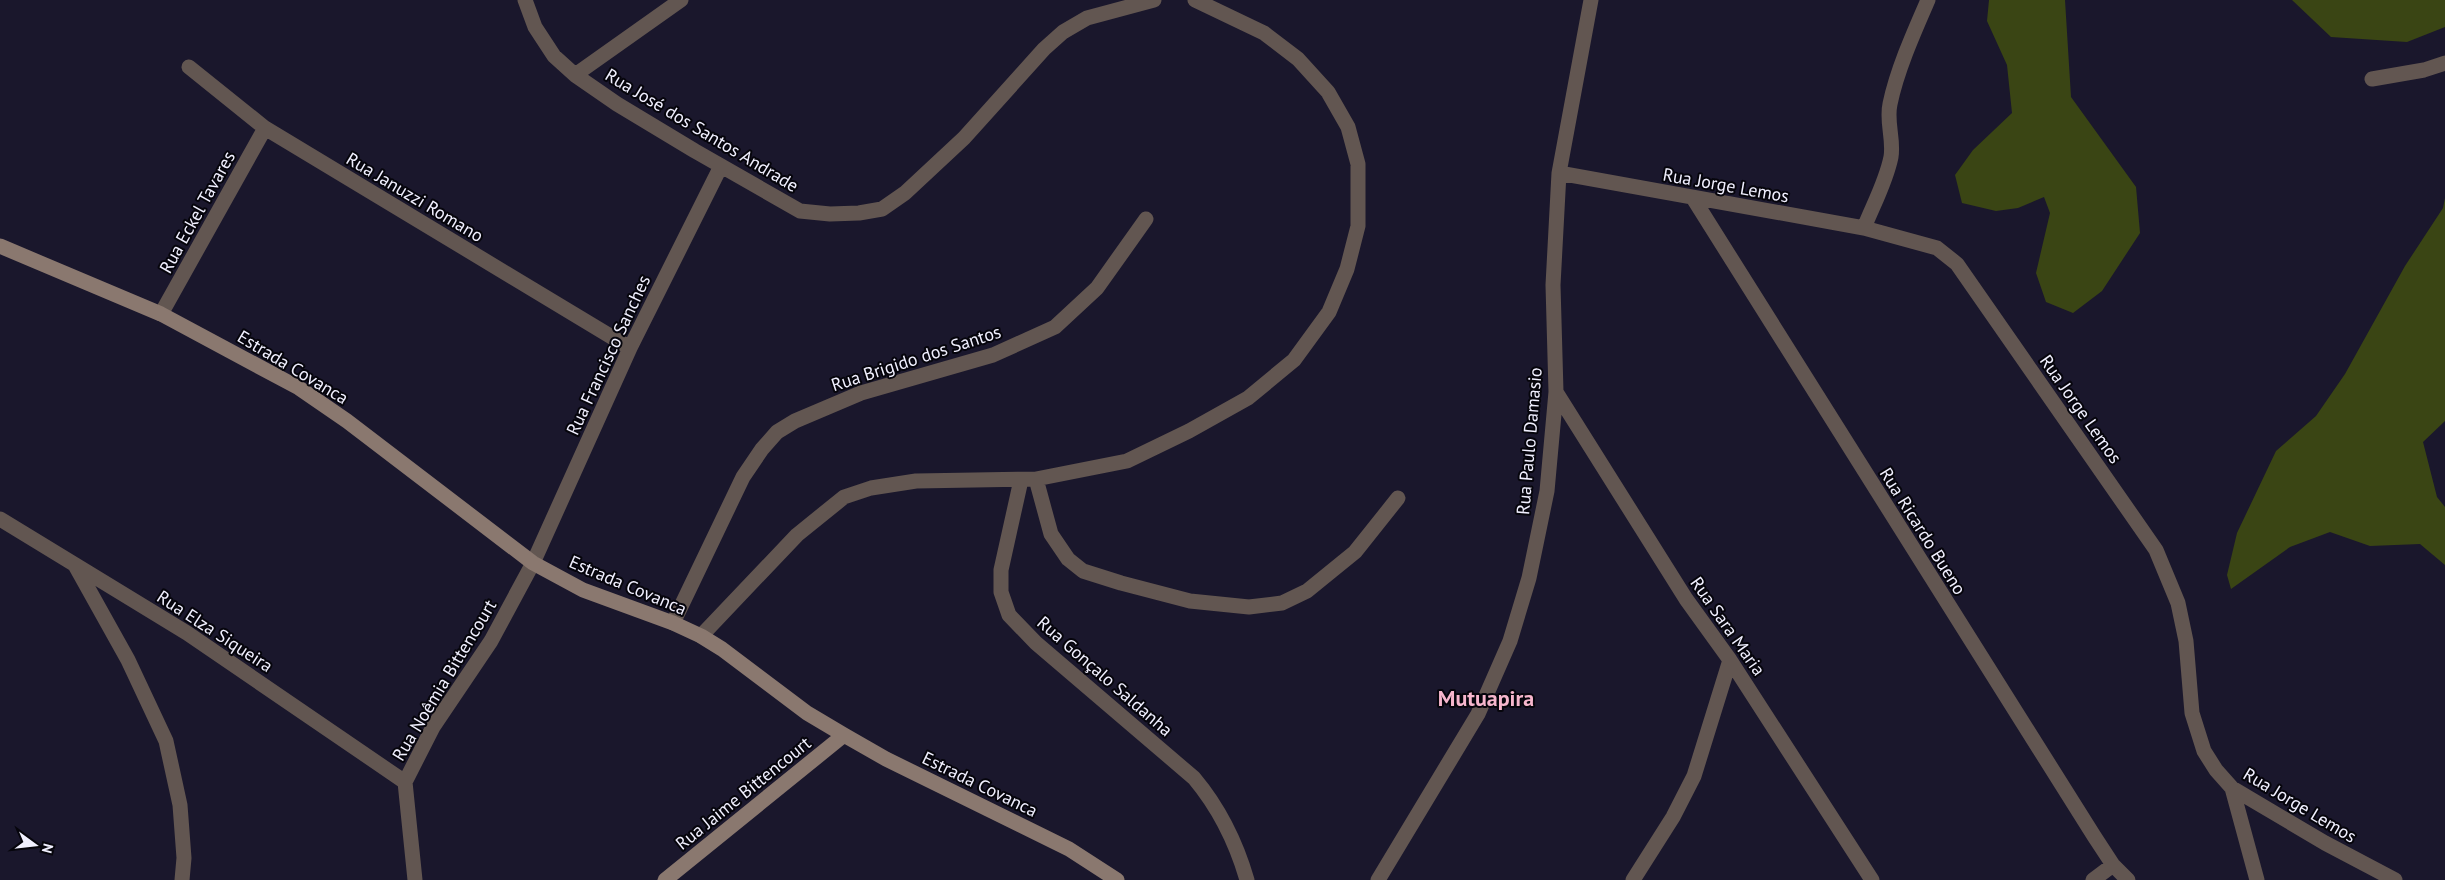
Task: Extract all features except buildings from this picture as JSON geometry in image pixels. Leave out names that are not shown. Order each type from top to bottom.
[{"type":"street","name":"Rua José dos Santos Andrade","points":[[525,0],[535,27],[554,56],[575,75],[617,104],[800,211],[830,214],[859,213],[882,209],[905,193],[964,138],[1044,49],[1063,32],[1087,18],[1154,0]]},
{"type":"street","points":[[575,75],[681,0]]},
{"type":"street","points":[[701,636],[797,535],[844,497],[871,488],[916,481],[1028,480],[1127,461],[1189,431],[1248,398],[1294,360],[1329,312],[1347,270],[1358,226],[1358,164],[1348,127],[1328,92],[1298,59],[1264,34],[1195,0]]},
{"type":"street","name":"Rua Paulo Damasio","points":[[1378,880],[1478,714],[1510,641],[1530,578],[1547,491],[1556,392],[1552,285],[1559,173],[1591,0]]},
{"type":"street","points":[[1864,228],[1885,177],[1891,157],[1890,104],[1906,52],[1928,0]]},
{"type":"street","points":[[2372,79],[2424,70],[2445,63]]},
{"type":"street","name":"Rua Januzzi Romano","points":[[189,67],[265,128],[630,348]]},
{"type":"street","name":"Rua Eckel Tavares","points":[[161,314],[265,128]]},
{"type":"street","name":"Rua Francisco Sanches","points":[[533,563],[630,348],[722,166]]},
{"type":"street","name":"Rua Jorge Lemos","points":[[1559,173],[1864,228],[1937,248],[1956,264],[2156,550],[2178,603],[2186,641],[2192,713],[2204,751],[2216,770],[2232,788],[2325,843],[2395,880]]},
{"type":"street","name":"Rua Ricardo Bueno","points":[[1692,198],[2113,865],[2128,880]]},
{"type":"street","name":"Rua Brigido dos Santos","points":[[673,623],[743,477],[762,449],[777,432],[795,421],[861,394],[993,355],[1055,327],[1097,288],[1146,219]]},
{"type":"street","name":"Estrada Covanca","points":[[0,246],[161,314],[315,399],[435,486],[533,563],[583,590],[673,623],[701,636],[722,649],[807,713],[886,760],[1061,845],[1103,869],[1117,880]]},
{"type":"street","name":"Rua Sara Maria","points":[[1556,392],[1686,600],[1730,660],[1872,880]]},
{"type":"street","points":[[1028,480],[1051,534],[1068,559],[1083,571],[1190,601],[1249,607],[1282,603],[1307,592],[1355,552],[1398,498]]},
{"type":"street","name":"Rua Gonçalo Saldanha","points":[[1028,480],[1001,570],[1001,592],[1009,615],[1036,643],[1194,778],[1209,795],[1224,820],[1238,848],[1247,880]]},
{"type":"street","name":"Rua Elza Siqueira","points":[[0,519],[187,633],[405,782]]},
{"type":"street","name":"Rua Noêmia Bittencourt","points":[[415,880],[405,782],[433,728],[491,641],[533,563]]},
{"type":"street","points":[[74,564],[128,660],[166,741],[180,805],[184,858],[182,880]]},
{"type":"street","points":[[1633,880],[1673,817],[1694,776],[1730,660]]},
{"type":"street","name":"Rua Jaime Bittencourt","points":[[665,880],[844,735]]},
{"type":"street","points":[[2232,788],[2256,880]]},
{"type":"street","points":[[2093,880],[2113,865]]},
{"type":"green space","points":[[1989,0],[2065,0],[2071,97],[2136,187],[2140,233],[2102,291],[2073,313],[2046,302],[2036,273],[2050,213],[2044,197],[2018,208],[1996,211],[1962,203],[1955,175],[1973,150],[2012,113],[2007,65],[1987,21]]},
{"type":"green space","points":[[2292,0],[2445,0],[2445,27],[2407,42],[2331,37]]},
{"type":"green space","points":[[2445,198],[2445,421],[2423,442],[2437,497],[2445,507],[2445,565],[2420,544],[2370,546],[2330,532],[2290,547],[2231,589],[2227,575],[2237,533],[2276,451],[2316,416],[2345,374],[2405,266],[2443,208]]},
{"type":"district","name":"Mutuapira","points":[[1486,698]]}]
